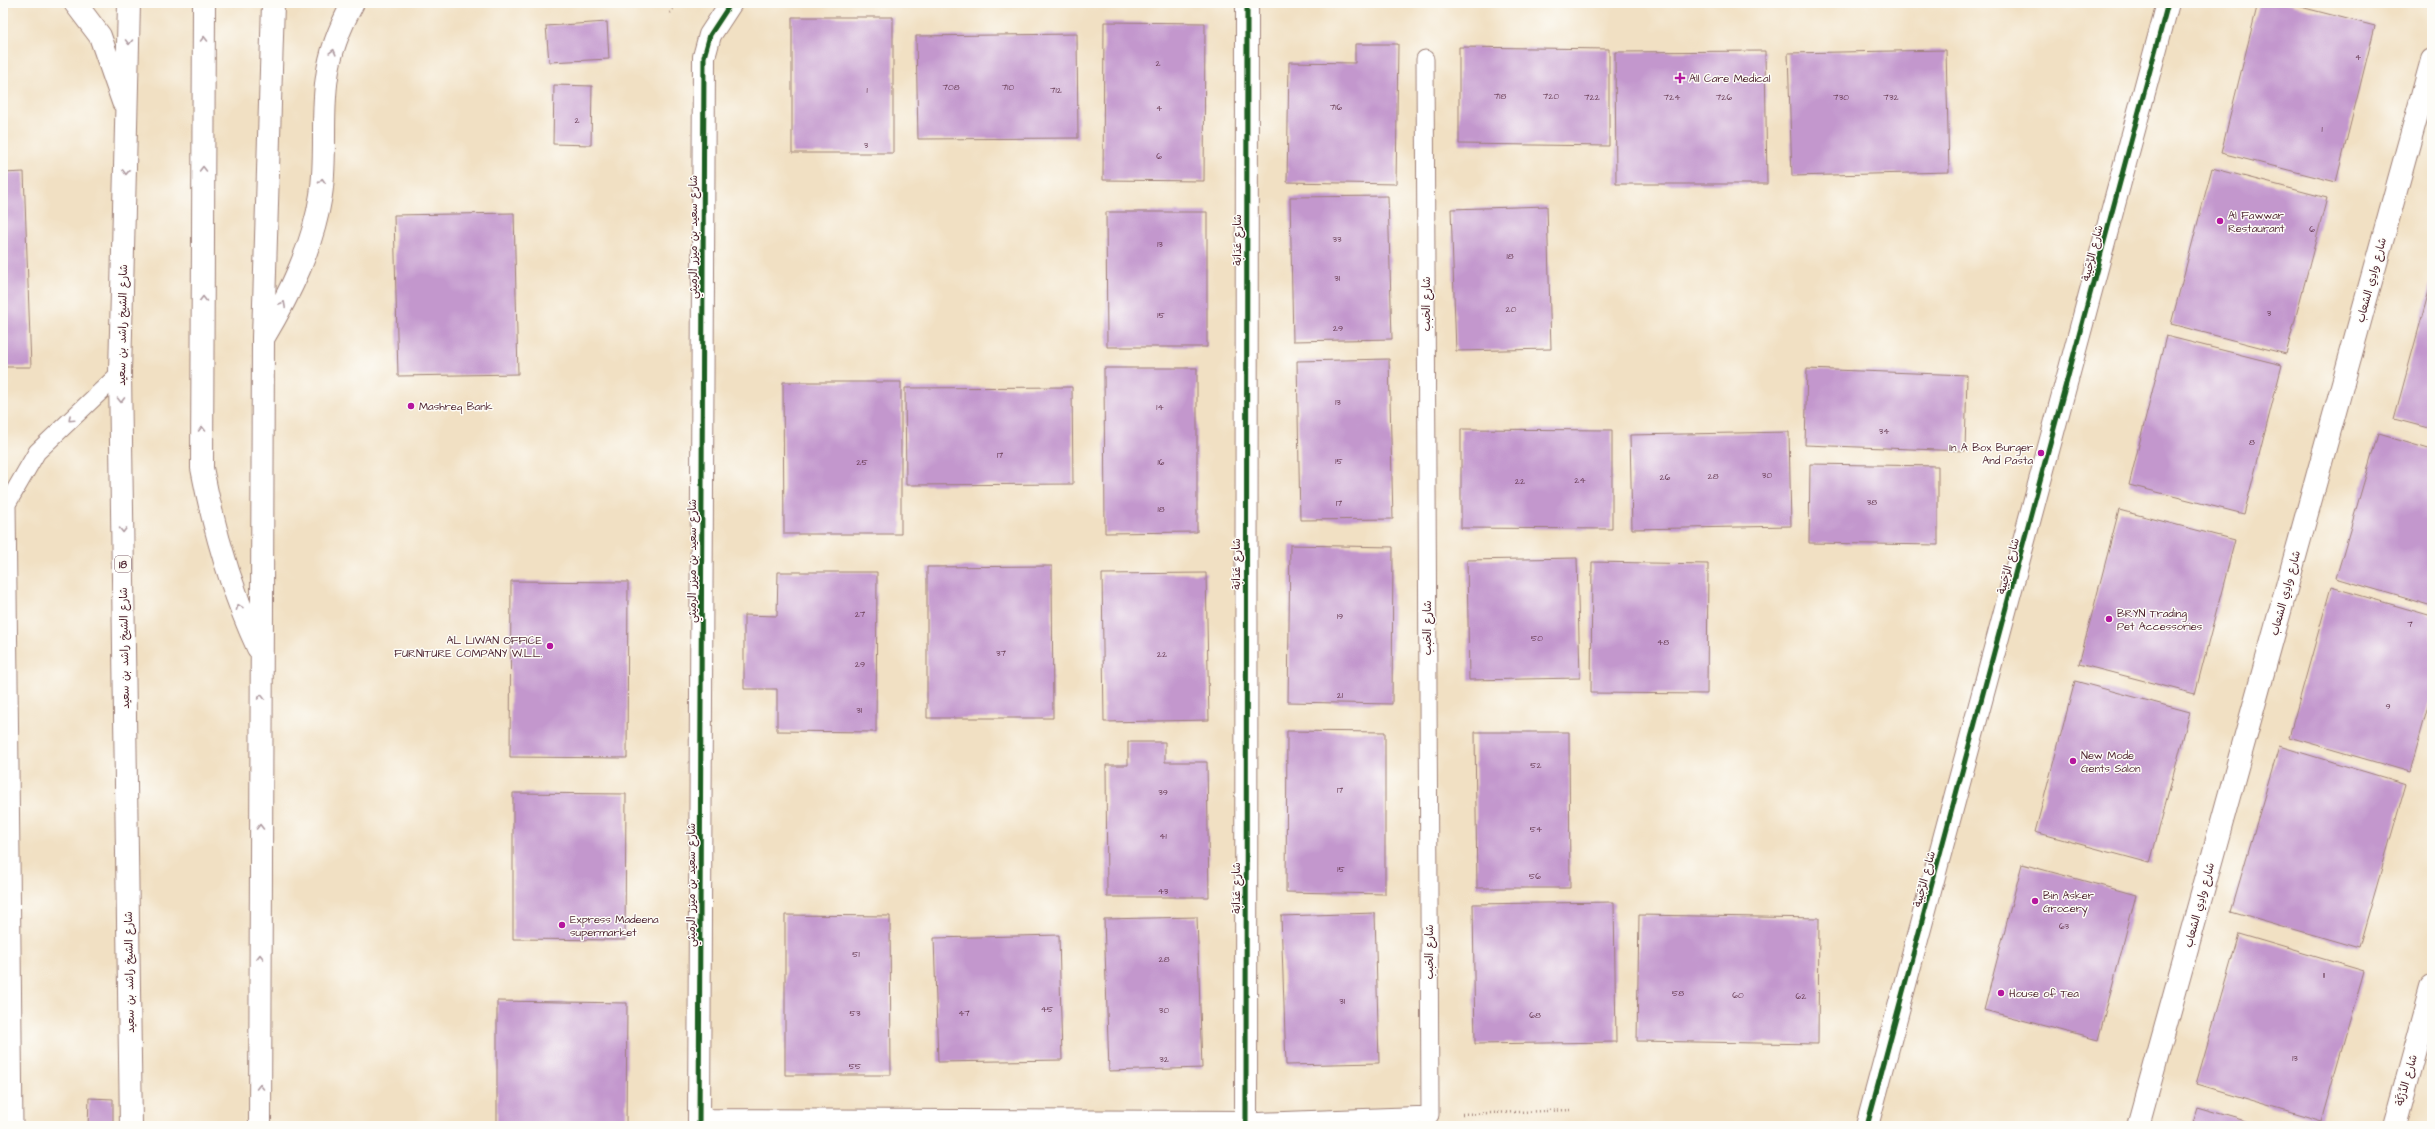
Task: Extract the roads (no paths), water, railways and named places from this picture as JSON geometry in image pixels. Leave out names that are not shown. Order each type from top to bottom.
[{"type":"street","points":[[76,3],[100,36],[128,117]]},
{"type":"street","name":"شارع الشيخ راشد بن سعيد","points":[[129,3],[128,117],[120,373],[131,1126]]},
{"type":"street","points":[[204,3],[202,468],[224,564],[240,610],[261,655]]},
{"type":"street","points":[[260,1126],[263,338],[273,3]]},
{"type":"street","points":[[263,338],[283,304],[300,269],[312,232],[321,194],[327,76],[336,44],[353,3]]},
{"type":"street","name":"شارع سعيد بن ميزر الرميثي","points":[[699,1123],[704,57],[710,35],[731,3]]},
{"type":"street","name":"شارع عَدَابَة","points":[[1246,1124],[1247,3]]},
{"type":"street","name":"شارع الرِّجَيبة","points":[[1867,1126],[2094,284],[2165,5]]},
{"type":"street","name":"شارع وادِي الشعاب","points":[[2138,1126],[2432,60]]},
{"type":"street","name":"شارع الدِّرْكَة","points":[[2394,1126],[2432,987]]},
{"type":"street","points":[[699,1123],[1246,1124]]},
{"type":"lane","name":"شارع الخبب","points":[[1246,1124],[1430,1115],[1425,59]]},
{"type":"lane","points":[[14,1126],[7,504],[36,452],[120,373]]},
{"type":"place","name":"All Care Medical","points":[[1680,78]]},
{"type":"place","name":"Al Fawwar Restaurant","points":[[2220,221]]},
{"type":"place","name":"Mashreq Bank","points":[[411,406]]},
{"type":"place","name":"In A Box Burger And Pasta","points":[[2041,453]]},
{"type":"place","name":"BRYN Trading Pet Accessories","points":[[2109,619]]},
{"type":"place","name":"AL LIWAN OFFICE FURNITURE COMPANY W.L.L.","points":[[550,646]]},
{"type":"place","name":"New Mode Gents Salon","points":[[2073,761]]},
{"type":"place","name":"Bin Asker Grocery","points":[[2035,901]]},
{"type":"place","name":"Express Madeena supermarket","points":[[562,925]]},
{"type":"place","name":"House of Tea","points":[[2001,993]]}]
